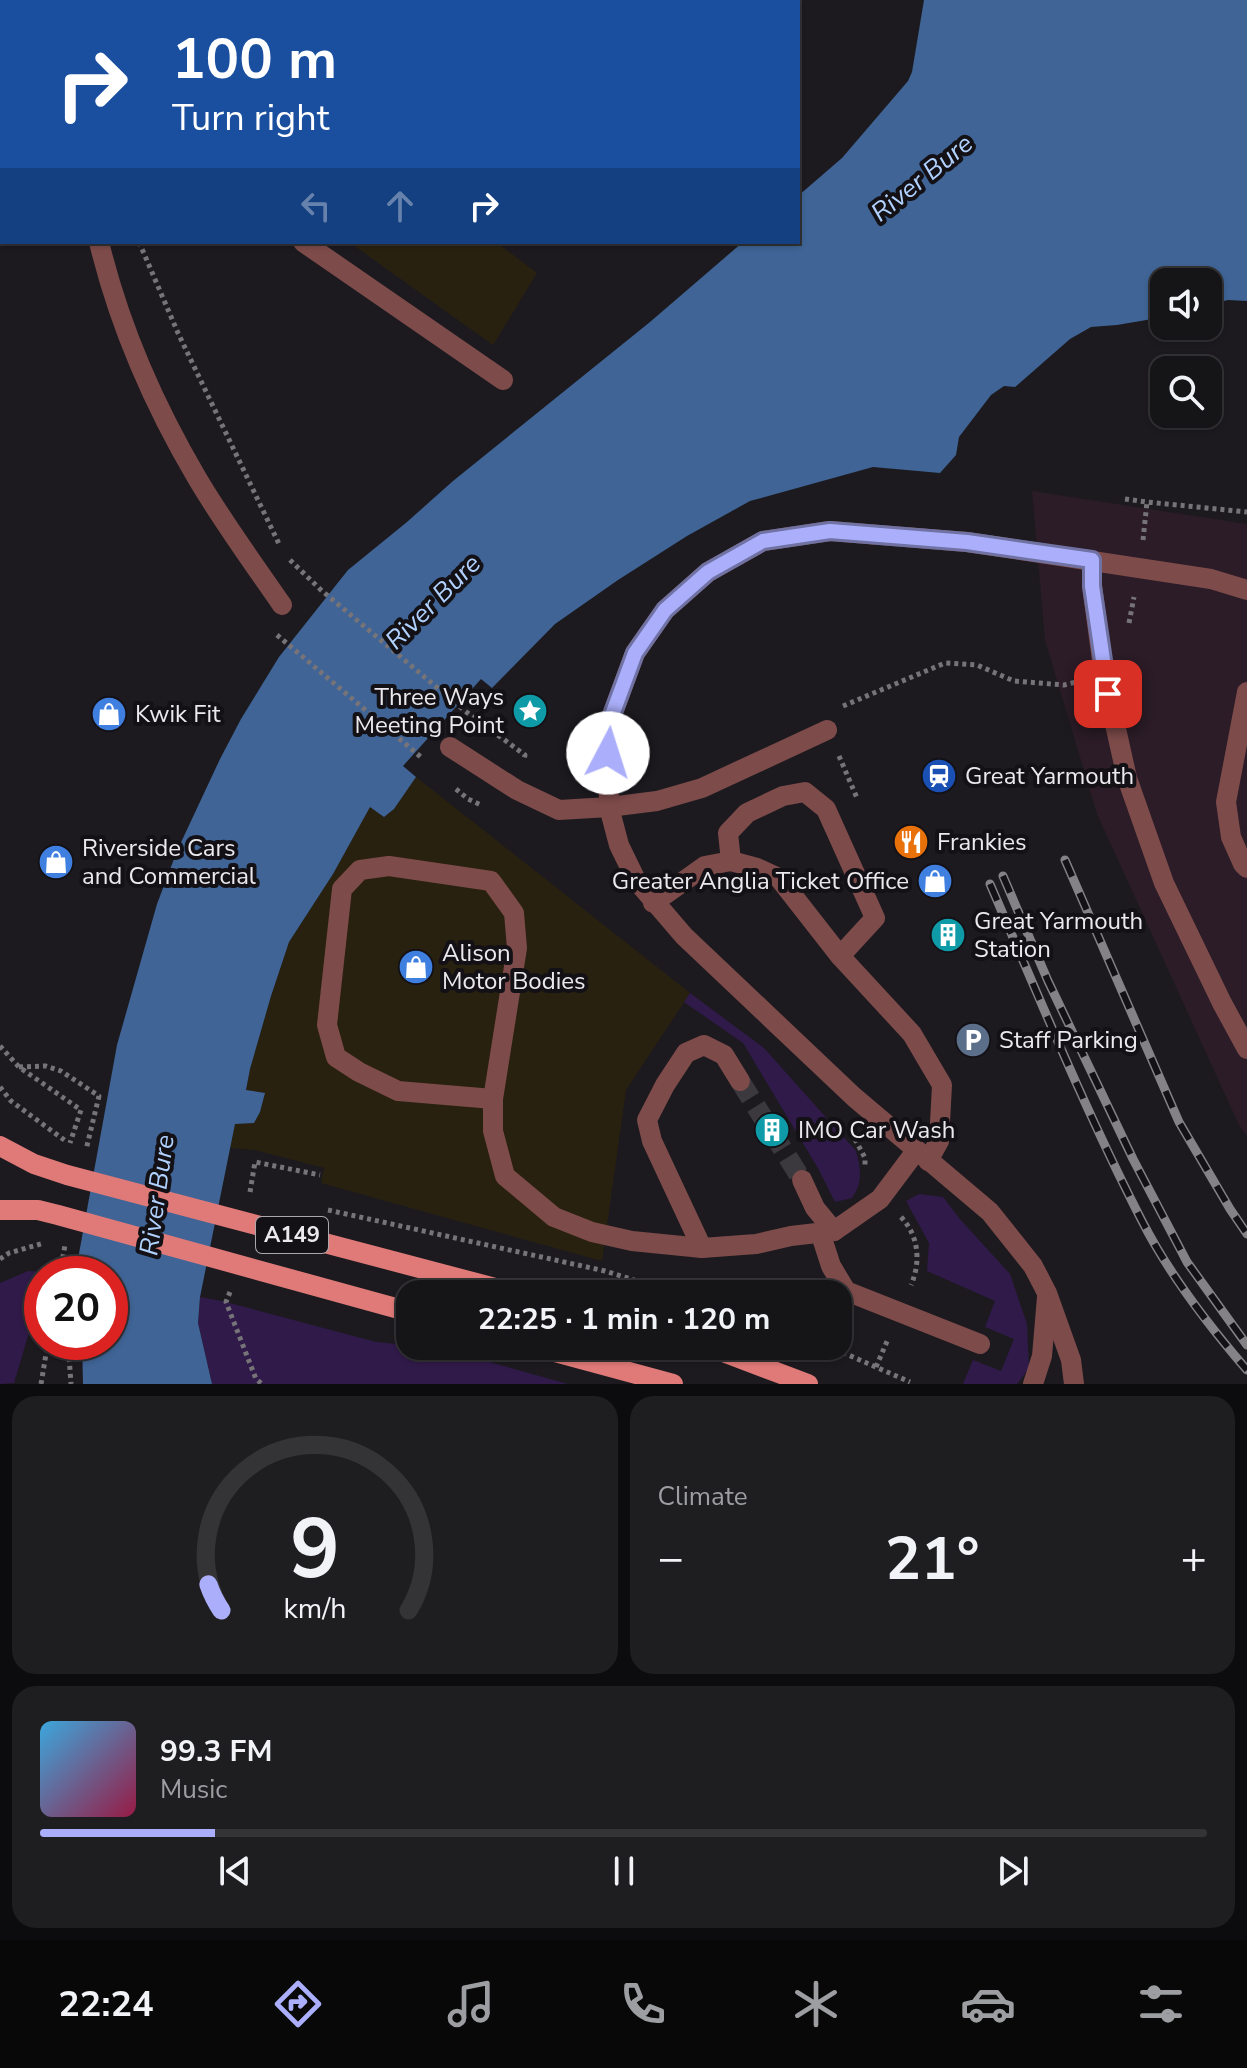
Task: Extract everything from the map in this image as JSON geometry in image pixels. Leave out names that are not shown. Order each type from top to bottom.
[{"type":"main road","name":"A149","points":[[0,1146],[34,1164],[67,1175],[465,1280]]},
{"type":"main road","name":"A149","points":[[0,1210],[38,1210],[396,1308]]},
{"type":"main road","points":[[585,1360],[670,1383]]},
{"type":"main road","points":[[744,1360],[808,1384]]},
{"type":"street","points":[[100,244],[110,286],[153,397],[197,478],[282,605]]},
{"type":"street","points":[[306,244],[503,380]]},
{"type":"street","points":[[1074,1384],[1071,1360],[1050,1298],[1033,1266],[990,1212],[842,1086],[684,936],[636,880],[619,845],[609,807],[608,726],[635,653],[665,610],[708,572],[763,541],[830,531],[967,542],[1211,579],[1247,590],[1247,599]]},
{"type":"street","points":[[1092,560],[1092,586],[1104,675],[1127,778],[1164,883],[1247,1049]]},
{"type":"street","points":[[1247,692],[1226,802],[1231,837],[1247,868]]},
{"type":"street","points":[[450,747],[517,790],[559,810],[657,801],[702,788],[827,730]]},
{"type":"street","points":[[731,861],[728,833],[747,813],[783,796],[805,792],[826,809],[875,918],[840,956]]},
{"type":"street","points":[[493,1099],[398,1091],[336,1057],[327,1025],[342,889],[360,870],[389,866],[491,881],[514,913],[517,948],[493,1099],[493,1131],[505,1176],[554,1217],[592,1232],[632,1241],[702,1248],[756,1244],[827,1232],[880,1199],[939,1141],[942,1085],[912,1034],[840,956],[779,878],[731,861],[705,866],[653,903]]},
{"type":"street","points":[[702,1248],[652,1141],[647,1120],[686,1053],[704,1045],[724,1055],[740,1081]]},
{"type":"street","points":[[802,1180],[827,1232],[831,1266],[846,1291],[980,1344]]},
{"type":"street","points":[[1033,1384],[1042,1356],[1050,1298]]},
{"type":"street","points":[[1046,1384],[1056,1344],[1050,1298]]},
{"type":"path","points":[[140,244],[178,333],[284,554],[321,590],[465,711],[525,755]]},
{"type":"path","points":[[1125,499],[1247,512]]},
{"type":"path","points":[[1144,527],[1147,502]]},
{"type":"path","points":[[271,630],[429,765]]},
{"type":"path","points":[[863,811],[819,716],[945,663],[977,665],[1014,681],[1064,685],[1104,675]]},
{"type":"path","points":[[0,1046],[19,1067],[81,1110],[73,1144],[11,1101],[0,1087]]},
{"type":"path","points":[[852,1134],[865,1158],[864,1179],[880,1199],[905,1220],[916,1242],[918,1270],[876,1367]]},
{"type":"path","points":[[238,1189],[250,1192],[255,1162],[320,1175]]},
{"type":"path","points":[[328,1210],[634,1280]]},
{"type":"path","points":[[0,1259],[9,1253],[48,1242]]},
{"type":"path","points":[[226,1302],[256,1379],[262,1384]]},
{"type":"path","points":[[852,1356],[910,1382]]},
{"type":"path","points":[[41,1384],[45,1360]]},
{"type":"path","points":[[69,1360],[71,1384]]},
{"type":"shaded area","points":[[352,244],[499,244],[537,273],[493,345]]},
{"type":"shaded area","points":[[1032,491],[1247,524],[1247,1136],[1239,1125],[1097,814],[1045,640]]},
{"type":"shaded area","points":[[416,777],[690,993],[626,1090],[602,1261],[321,1183],[324,1168],[255,1150],[230,1148],[235,1124],[254,1123],[260,1112],[265,1094],[246,1090],[289,942],[333,874],[370,806],[384,817],[394,809]]},
{"type":"shaded area","points":[[690,993],[764,1048],[856,1151],[860,1175],[852,1198],[835,1202],[743,1043],[684,1002]]},
{"type":"shaded area","points":[[919,1194],[943,1197],[1010,1274],[1027,1324],[1029,1368],[1017,1384],[963,1384],[973,1360],[1001,1371],[1014,1339],[985,1327],[995,1301],[927,1271],[929,1243],[906,1201]]},
{"type":"shaded area","points":[[24,1273],[24,1349],[14,1383],[0,1384],[0,1283]]},
{"type":"shaded area","points":[[200,1297],[376,1342],[396,1344],[396,1360],[482,1360],[568,1384],[212,1384],[198,1323]]},
{"type":"water","name":"River Bure","points":[[924,0],[1247,0],[1247,301],[1222,302],[1222,268],[1150,268],[1150,319],[1091,327],[1070,339],[1015,387],[1004,386],[991,395],[959,437],[956,455],[940,473],[873,467],[750,501],[687,536],[555,624],[492,688],[481,679],[403,766],[416,777],[394,809],[384,817],[370,807],[333,874],[289,942],[246,1090],[265,1093],[254,1123],[235,1124],[200,1297],[198,1323],[212,1384],[83,1384],[82,1360],[128,1360],[128,1256],[79,1256],[117,1045],[157,904],[177,851],[241,719],[279,657],[348,570],[741,244],[800,244],[800,194],[842,158],[908,81]]},
{"type":"tunnel","points":[[740,1081],[802,1180]]},
{"type":"railway","points":[[1065,860],[1179,1122],[1247,1234]]},
{"type":"railway","points":[[1003,876],[1048,981],[1133,1159],[1187,1262],[1247,1345]]},
{"type":"railway","points":[[990,884],[1082,1096],[1142,1221],[1190,1299],[1247,1370]]},
{"type":"place","name":"Three Ways Meeting Point","points":[[530,711]]},
{"type":"place","name":"Kwik Fit","points":[[109,714]]},
{"type":"place","name":"Great Yarmouth","points":[[939,776]]},
{"type":"place","name":"Frankies","points":[[911,842]]},
{"type":"place","name":"Riverside Cars and Commercial","points":[[56,862]]},
{"type":"place","name":"Greater Anglia Ticket Office","points":[[935,881]]},
{"type":"place","name":"Great Yarmouth Station","points":[[948,935]]},
{"type":"place","name":"Alison Motor Bodies","points":[[416,967]]},
{"type":"place","name":"Staff Parking","points":[[973,1040]]},
{"type":"place","name":"IMO Car Wash","points":[[772,1130]]},
{"type":"route","points":[[608,753],[608,726],[635,653],[665,610],[708,572],[763,541],[830,531],[967,542],[1092,560],[1092,586],[1108,694]]}]
